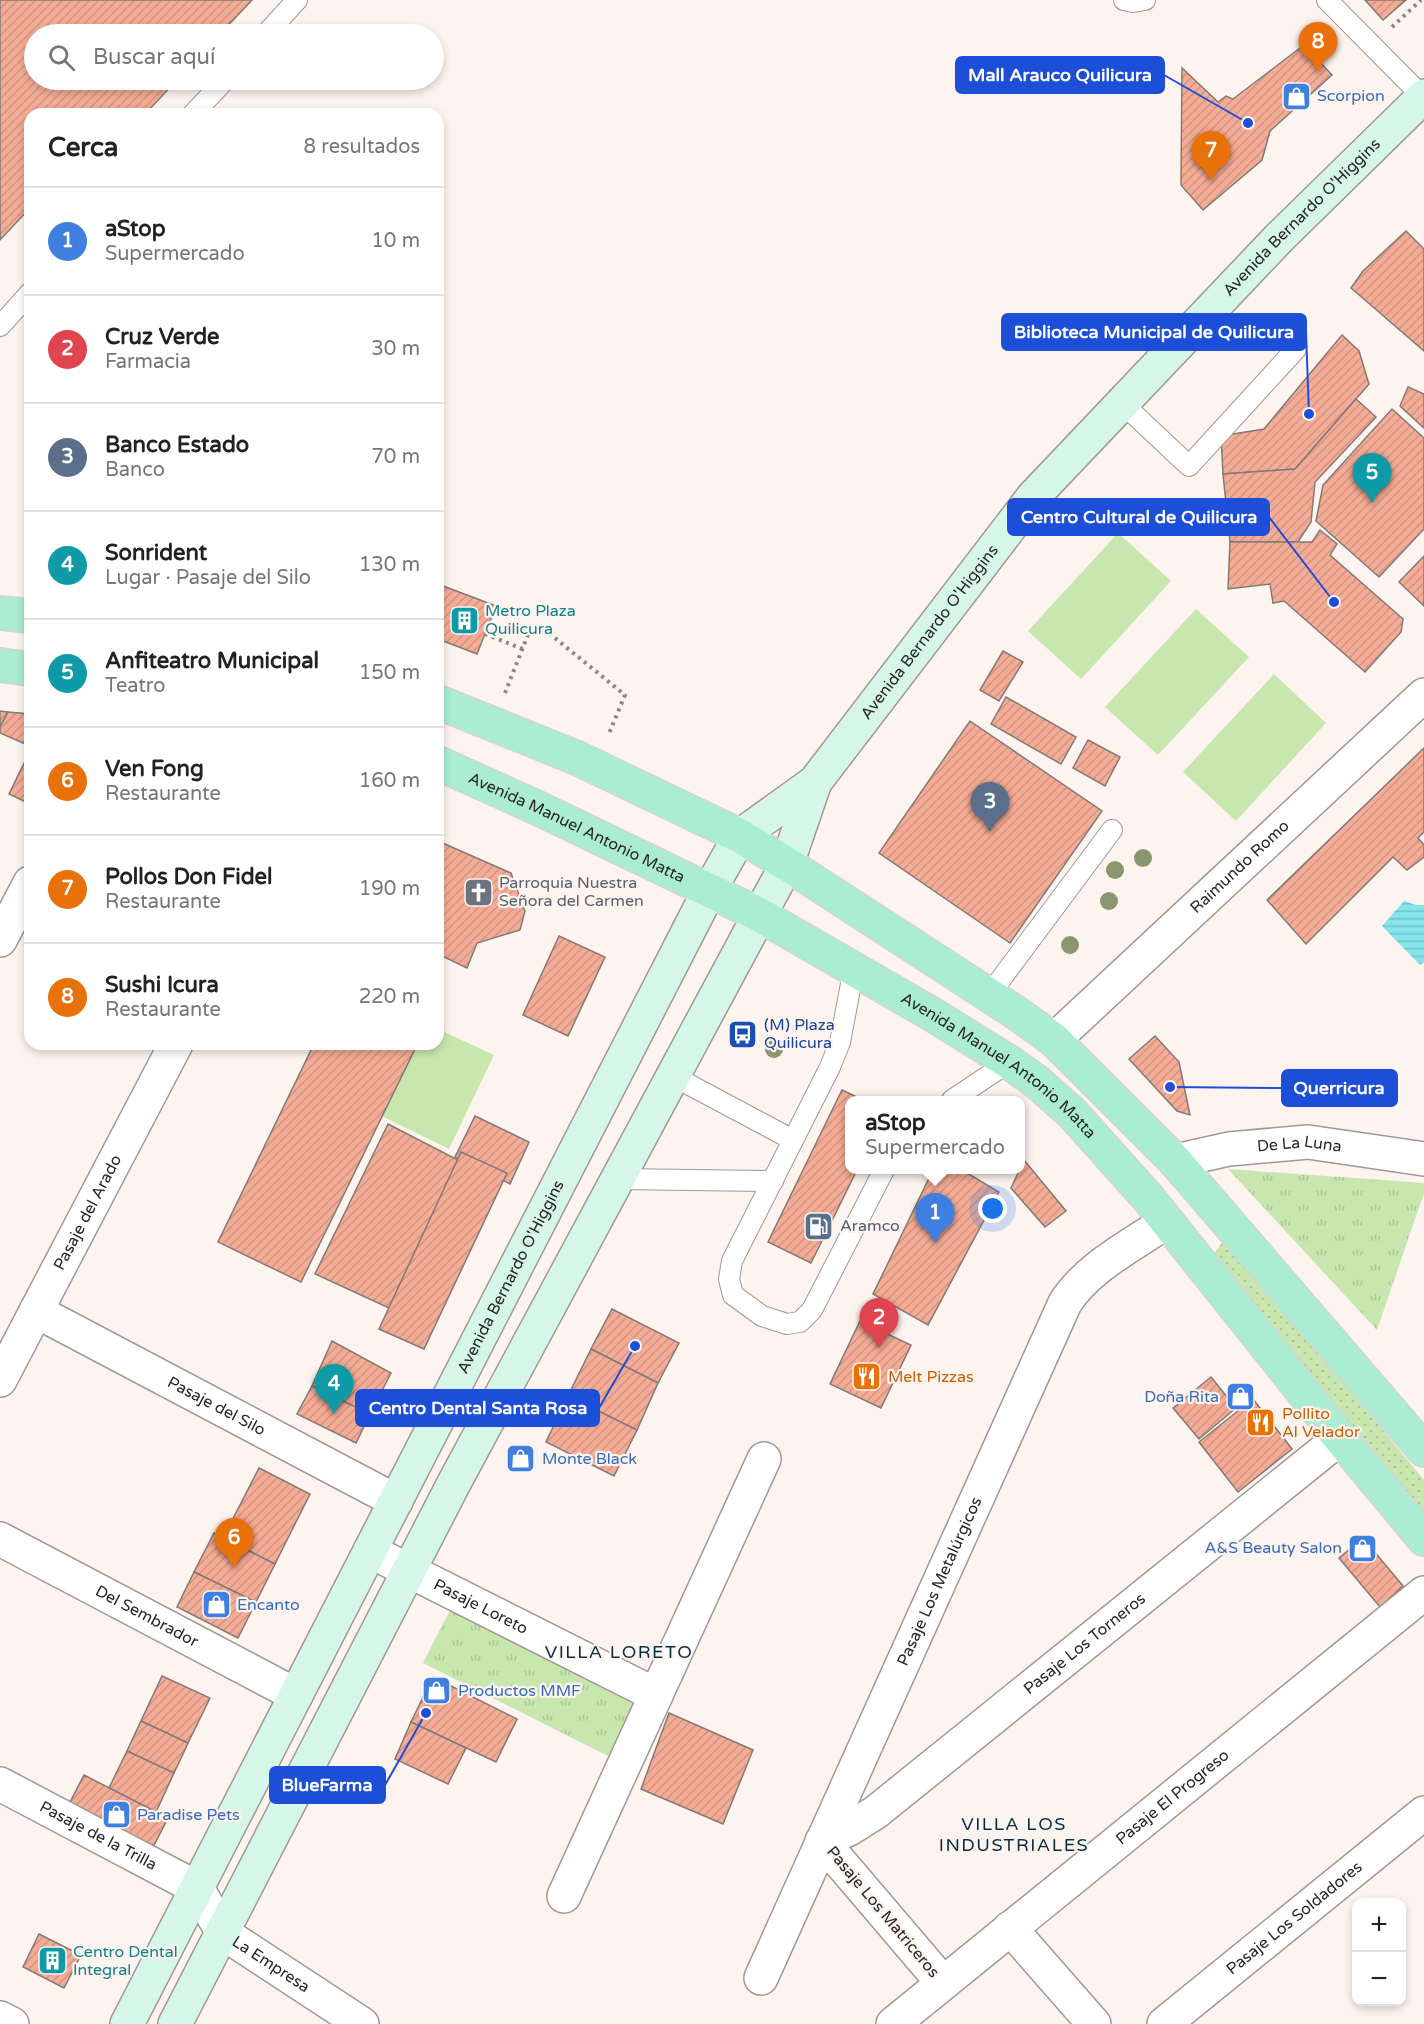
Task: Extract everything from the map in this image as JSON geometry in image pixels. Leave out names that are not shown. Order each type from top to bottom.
[{"type":"main road","name":"Avenida Bernardo O'Higgins","points":[[127,2024],[740,836],[815,782],[1033,497],[1278,239],[1424,97]]},
{"type":"main road","points":[[0,613],[24,615]]},
{"type":"main road","points":[[0,665],[24,668]]},
{"type":"main road","points":[[444,704],[595,768],[740,836],[989,995],[1054,1040],[1175,1161],[1424,1450]]},
{"type":"main road","name":"Avenida Manuel Antonio Matta","points":[[444,766],[542,810],[760,915],[854,968],[1009,1062],[1037,1082],[1072,1113],[1126,1173],[1424,1539]]},
{"type":"main road","name":"Avenida Bernardo O'Higgins","points":[[175,2024],[409,1570],[787,864],[815,782]]},
{"type":"street","name":"Raimundo Romo","points":[[1054,1040],[1424,695]]},
{"type":"street","points":[[0,940],[24,895]]},
{"type":"street","name":"Pasaje del Arado","points":[[0,1380],[173,1050]]},
{"type":"street","name":"De La Luna","points":[[1175,1161],[1229,1149],[1308,1143],[1424,1159]]},
{"type":"street","name":"Pasaje Los Metalúrgicos","points":[[761,1978],[1065,1303],[1075,1287],[1093,1271],[1166,1222]]},
{"type":"street","name":"Pasaje del Silo","points":[[36,1311],[396,1501]]},
{"type":"street","name":"Pasaje Los Torneros","points":[[822,1841],[849,1829],[876,1812],[1340,1438]]},
{"type":"street","points":[[564,1896],[764,1459]]},
{"type":"street","name":"Del Sembrador","points":[[0,1539],[296,1695]]},
{"type":"street","name":"Pasaje Loreto","points":[[370,1551],[656,1695]]},
{"type":"street","name":"Pasaje El Progreso","points":[[893,2024],[1424,1593]]},
{"type":"street","name":"Pasaje de la Trilla","points":[[0,1784],[196,1888]]},
{"type":"street","name":"Pasaje Los Soldadores","points":[[1164,2024],[1424,1813]]},
{"type":"street","name":"Pasaje Los Matriceros","points":[[822,1841],[943,1983]]},
{"type":"street","name":"La Empresa","points":[[196,1888],[223,1933],[362,2024]]},
{"type":"street","points":[[1010,1928],[1094,2024]]},
{"type":"street","points":[[0,2018],[12,2024]]},
{"type":"lane","points":[[275,24],[297,0]]},
{"type":"lane","points":[[1124,0],[1133,2],[1145,0]]},
{"type":"lane","points":[[1327,0],[1424,97]]},
{"type":"lane","points":[[199,108],[216,90]]},
{"type":"lane","points":[[0,326],[24,300]]},
{"type":"lane","points":[[1122,403],[1189,466],[1296,349]]},
{"type":"lane","points":[[989,995],[1112,830]]},
{"type":"lane","points":[[854,968],[840,1042],[732,1262],[729,1280],[734,1294],[762,1316],[787,1324],[801,1322],[812,1310],[882,1174]]},
{"type":"lane","points":[[959,1096],[1009,1062]]},
{"type":"lane","points":[[673,1076],[793,1140]]},
{"type":"lane","points":[[618,1179],[773,1181]]},
{"type":"path","points":[[1391,28],[1421,0]]},
{"type":"path","points":[[493,724],[531,627],[550,634],[625,695],[595,768]]},
{"type":"path","points":[[484,634],[523,649]]},
{"type":"green space","points":[[1118,533],[1171,581],[1081,679],[1028,631]]},
{"type":"green space","points":[[1196,609],[1249,657],[1158,755],[1105,707]]},
{"type":"green space","points":[[1274,674],[1326,723],[1236,821],[1183,772]]},
{"type":"green space","points":[[444,1032],[494,1055],[449,1149],[371,1111],[401,1050],[444,1050]]},
{"type":"green space","points":[[1228,1169],[1424,1183],[1424,1193],[1377,1330]]},
{"type":"green space","points":[[1228,1234],[1320,1354],[1424,1480],[1424,1524],[1208,1263]]},
{"type":"green space","points":[[453,1604],[646,1700],[616,1760],[423,1663]]},
{"type":"water","points":[[1404,901],[1424,905],[1424,962],[1420,965],[1382,926]]},
{"type":"building","points":[[0,0],[252,0],[229,24],[24,24],[24,90],[168,90],[151,108],[24,108],[24,214],[0,240]]},
{"type":"building","points":[[1365,0],[1406,0],[1383,20]]},
{"type":"building","points":[[1304,45],[1332,75],[1270,131],[1262,160],[1203,210],[1181,185],[1182,68],[1218,102],[1226,96],[1233,99]]},
{"type":"building","points":[[1406,231],[1424,249],[1424,351],[1351,288],[1363,271]]},
{"type":"building","points":[[1342,335],[1359,351],[1369,384],[1295,469],[1223,474],[1221,436],[1264,429]]},
{"type":"building","points":[[1408,387],[1424,394],[1424,428],[1400,406]]},
{"type":"building","points":[[1356,399],[1376,417],[1315,482],[1311,522],[1298,542],[1230,542],[1223,474],[1295,469]]},
{"type":"building","points":[[1392,409],[1424,438],[1424,529],[1379,577],[1316,521],[1323,485]]},
{"type":"building","points":[[1320,530],[1337,544],[1330,555],[1403,619],[1401,632],[1365,672],[1284,601],[1273,603],[1270,584],[1228,589],[1230,542],[1312,542]]},
{"type":"building","points":[[1424,556],[1424,606],[1399,582]]},
{"type":"building","name":"Metro Plaza Quilicura","points":[[444,586],[496,606],[477,654],[444,641]]},
{"type":"building","points":[[1003,651],[1023,662],[999,701],[980,690]]},
{"type":"building","points":[[1006,697],[1076,737],[1061,764],[991,724]]},
{"type":"building","points":[[0,711],[8,712],[0,727]]},
{"type":"building","points":[[8,712],[24,713],[24,743],[0,733],[0,727]]},
{"type":"building","points":[[970,721],[1102,811],[1010,943],[879,853]]},
{"type":"building","points":[[1088,740],[1120,757],[1105,786],[1073,768]]},
{"type":"building","points":[[1424,748],[1424,832],[1418,838],[1424,845],[1424,857],[1407,870],[1393,857],[1306,944],[1267,900]]},
{"type":"building","points":[[24,763],[24,801],[9,794]]},
{"type":"building","name":"Parroquia Nuestra Señora del Carmen","points":[[444,844],[511,873],[525,911],[520,930],[477,943],[467,968],[444,957]]},
{"type":"building","points":[[559,936],[605,957],[568,1036],[523,1015]]},
{"type":"building","points":[[1155,1036],[1179,1062],[1190,1115],[1177,1111],[1129,1059]]},
{"type":"building","points":[[311,1050],[415,1050],[301,1282],[218,1242]]},
{"type":"building","points":[[842,1090],[855,1096],[845,1096],[845,1174],[855,1174],[811,1263],[768,1242]]},
{"type":"building","points":[[475,1116],[529,1142],[510,1184],[455,1157]]},
{"type":"building","points":[[388,1124],[458,1160],[389,1308],[315,1274]]},
{"type":"building","points":[[461,1152],[507,1173],[424,1349],[379,1329]]},
{"type":"building","points":[[1025,1161],[1066,1211],[1045,1227],[1011,1188],[1018,1174],[1025,1174]]},
{"type":"building","points":[[931,1174],[969,1174],[999,1192],[928,1325],[873,1294]]},
{"type":"building","points":[[612,1309],[679,1343],[658,1383],[591,1349]]},
{"type":"building","points":[[860,1321],[911,1345],[881,1408],[830,1384]]},
{"type":"building","points":[[332,1341],[391,1373],[370,1414],[312,1386]]},
{"type":"building","points":[[591,1349],[658,1383],[637,1430],[568,1396]]},
{"type":"building","points":[[1211,1377],[1236,1408],[1199,1439],[1173,1408]]},
{"type":"building","points":[[312,1386],[370,1414],[356,1443],[297,1414]]},
{"type":"building","points":[[568,1396],[637,1430],[614,1476],[546,1442]]},
{"type":"building","points":[[1253,1399],[1292,1449],[1238,1492],[1199,1442]]},
{"type":"building","points":[[259,1468],[310,1494],[275,1564],[223,1538]]},
{"type":"building","points":[[214,1533],[275,1564],[256,1602],[194,1572]]},
{"type":"building","points":[[1363,1538],[1403,1586],[1380,1607],[1339,1558]]},
{"type":"building","name":"Encanto","points":[[194,1572],[256,1602],[238,1638],[177,1607]]},
{"type":"building","points":[[162,1676],[210,1698],[188,1743],[141,1721]]},
{"type":"building","points":[[433,1677],[517,1719],[496,1762],[411,1722]]},
{"type":"building","points":[[669,1713],[753,1750],[723,1824],[641,1789]]},
{"type":"building","points":[[141,1721],[188,1743],[174,1773],[127,1751]]},
{"type":"building","points":[[411,1722],[466,1748],[448,1784],[395,1759]]},
{"type":"building","points":[[127,1751],[174,1773],[156,1812],[109,1788]]},
{"type":"building","name":"Paradise Pets","points":[[84,1775],[168,1818],[149,1855],[65,1812]]},
{"type":"building","name":"Centro Dental Integral","points":[[39,1934],[81,1955],[64,1988],[23,1967]]},
{"type":"place","name":"Sushi Icura","points":[[1318,72]]},
{"type":"place","name":"Scorpion","points":[[1296,96]]},
{"type":"place","name":"Mall Arauco Quilicura","points":[[1248,123]]},
{"type":"place","name":"Pollos Don Fidel","points":[[1211,181]]},
{"type":"place","name":"Biblioteca Municipal de Quilicura","points":[[1309,414]]},
{"type":"place","name":"Anfiteatro Municipal","points":[[1372,503]]},
{"type":"place","name":"Centro Cultural de Quilicura","points":[[1334,602]]},
{"type":"place","name":"Metro Plaza Quilicura","points":[[464,620]]},
{"type":"place","name":"Banco Estado","points":[[990,832]]},
{"type":"place","name":"Parroquia Nuestra Señora del Carmen","points":[[478,892]]},
{"type":"place","name":"(M) Plaza Quilicura","points":[[743,1034]]},
{"type":"place","name":"Querricura","points":[[1170,1087]]},
{"type":"place","name":"Aramco","points":[[819,1226]]},
{"type":"place","name":"aStop","points":[[935,1243]]},
{"type":"place","name":"Centro Dental Santa Rosa","points":[[635,1346]]},
{"type":"place","name":"Cruz Verde","points":[[879,1348]]},
{"type":"place","name":"Melt Pizzas","points":[[867,1377]]},
{"type":"place","name":"Doña Rita","points":[[1240,1397]]},
{"type":"place","name":"Sonrident","points":[[334,1414]]},
{"type":"place","name":"Pollito Al Velador","points":[[1261,1423]]},
{"type":"place","name":"Monte Black","points":[[521,1459]]},
{"type":"place","name":"A&S Beauty Salon","points":[[1363,1548]]},
{"type":"place","name":"Ven Fong","points":[[234,1568]]},
{"type":"place","name":"Encanto","points":[[216,1605]]},
{"type":"place","name":"Productos MMF","points":[[437,1691]]},
{"type":"place","name":"BlueFarma","points":[[426,1713]]},
{"type":"place","name":"Paradise Pets","points":[[116,1815]]},
{"type":"place","name":"Centro Dental Integral","points":[[52,1961]]},
{"type":"district","name":"VILLA LORETO","points":[[619,1652]]},
{"type":"district","name":"VILLA LOS INDUSTRIALES","points":[[1014,1834]]}]
